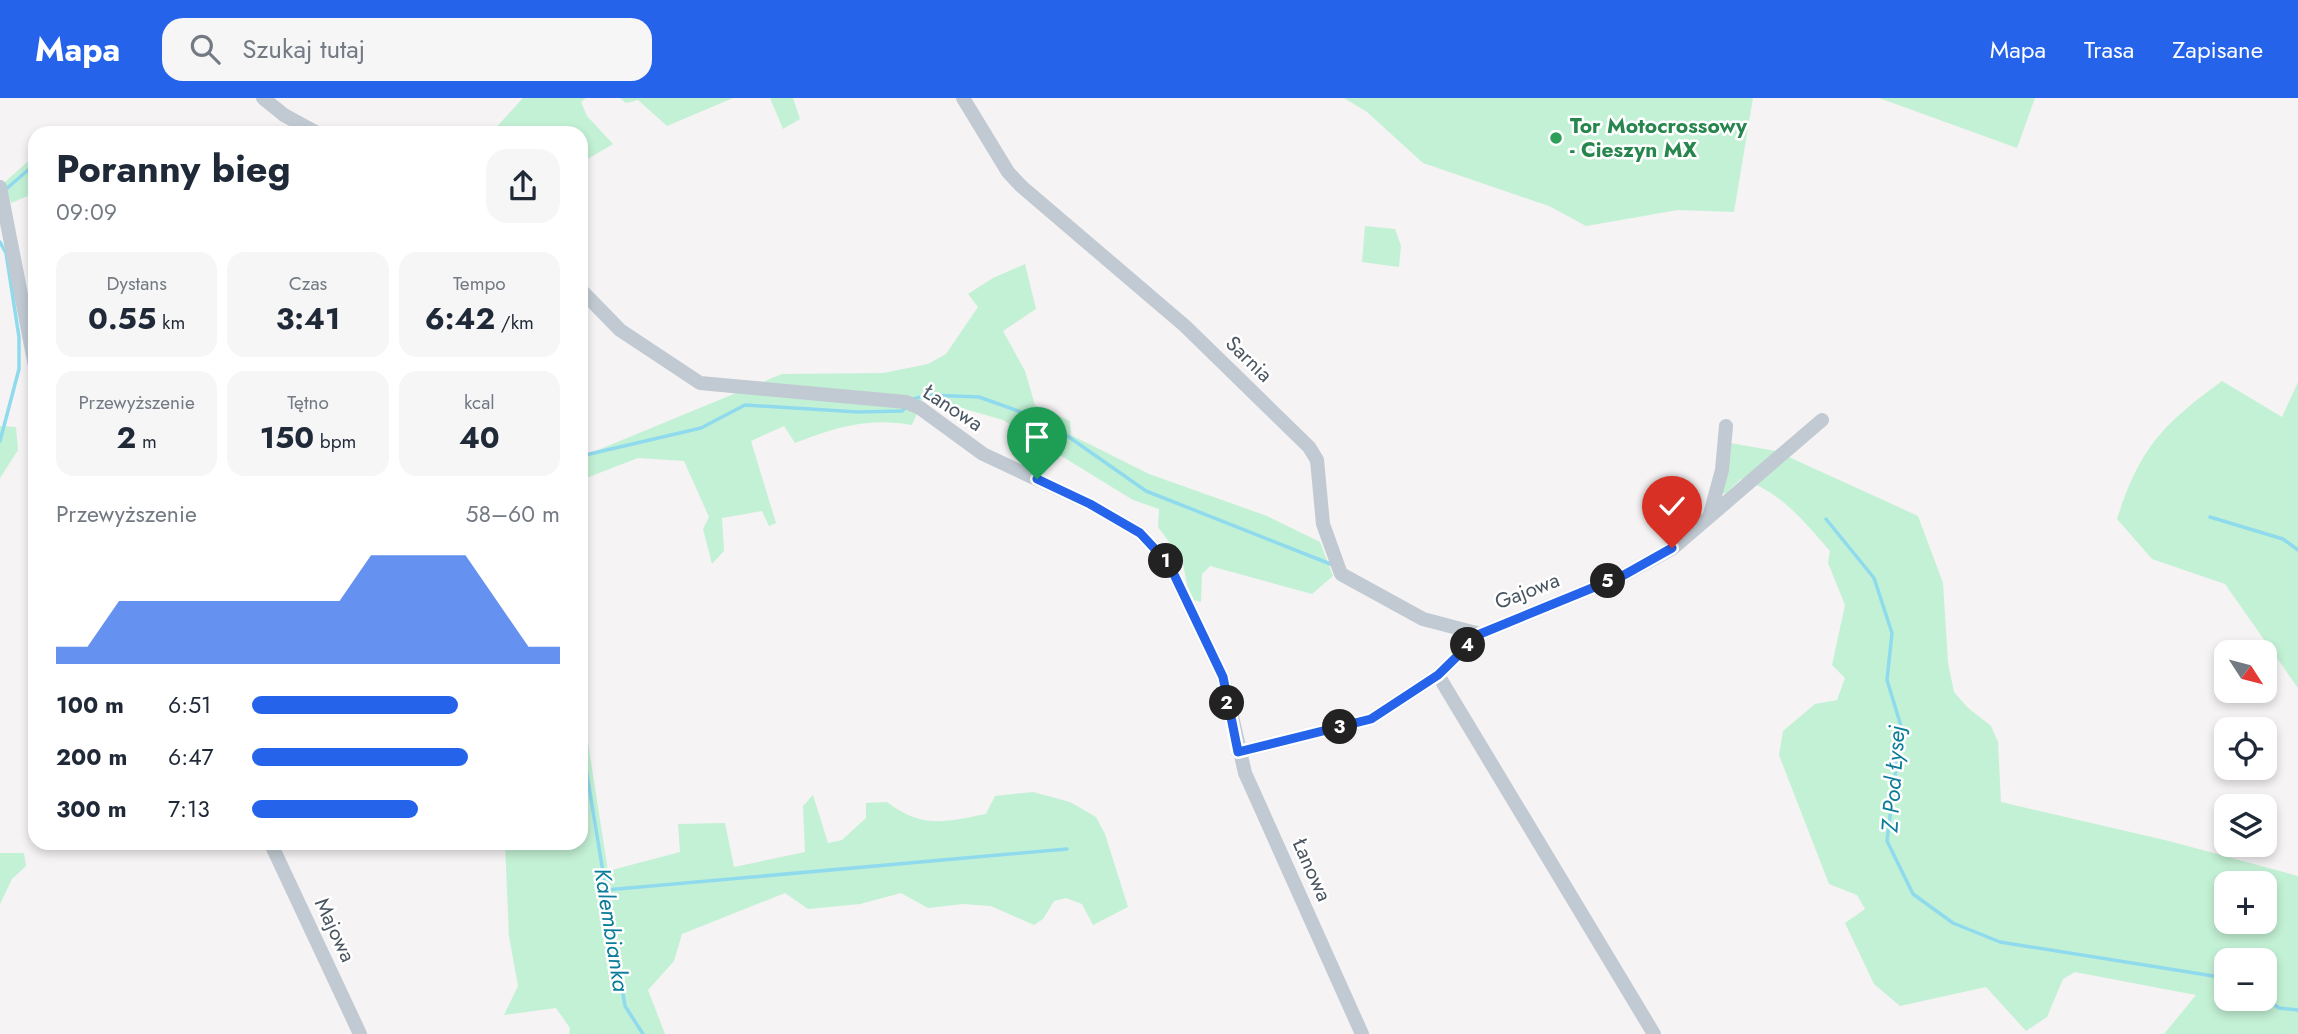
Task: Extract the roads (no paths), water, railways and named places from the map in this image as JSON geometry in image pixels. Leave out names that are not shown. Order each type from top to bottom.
[{"type":"street","points":[[263,98],[284,115],[304,126]]},
{"type":"street","name":"Sarnia","points":[[963,98],[1008,172],[1021,186],[1185,326],[1309,447],[1317,460],[1322,524],[1341,574],[1423,619],[1480,634]]},
{"type":"street","points":[[1,190],[28,339]]},
{"type":"street","name":"Łanowa","points":[[588,297],[620,330],[700,383],[906,402],[920,408],[983,454],[1090,504],[1140,533],[1169,564],[1214,656],[1223,677],[1238,752],[1245,773],[1363,1034]]},
{"type":"street","points":[[1710,514],[1822,420]]},
{"type":"street","name":"Gajowa","points":[[1238,752],[1371,719],[1438,675],[1480,634],[1624,575],[1687,538],[1710,514],[1722,470],[1726,426]]},
{"type":"street","points":[[1438,675],[1654,1034]]},
{"type":"street","name":"Majowa","points":[[274,850],[360,1034]]},
{"type":"waterway","name":"Kalembianka","points":[[5,190],[28,170]]},
{"type":"waterway","points":[[0,242],[6,253],[19,337],[19,369],[0,441]]},
{"type":"waterway","points":[[913,399],[929,395],[979,397],[1046,421],[1146,491],[1333,565]]},
{"type":"waterway","points":[[588,454],[701,428],[745,405],[858,412],[902,411],[906,407]]},
{"type":"waterway","points":[[2210,517],[2283,539],[2298,550]]},
{"type":"waterway","name":"Z Pod Łysej","points":[[1826,519],[1874,578],[1892,633],[1887,680],[1901,726],[1887,841],[1913,894],[1953,923],[2000,942],[2214,976]]},
{"type":"waterway","name":"Kalembianka","points":[[588,781],[625,1006],[643,1034]]},
{"type":"waterway","points":[[606,890],[1067,849]]},
{"type":"waterway","name":"Z Pod Łysej","points":[[2277,1007],[2298,1010]]},
{"type":"place","name":"Tor Motocrossowy - Cieszyn MX","points":[[1556,138]]}]
